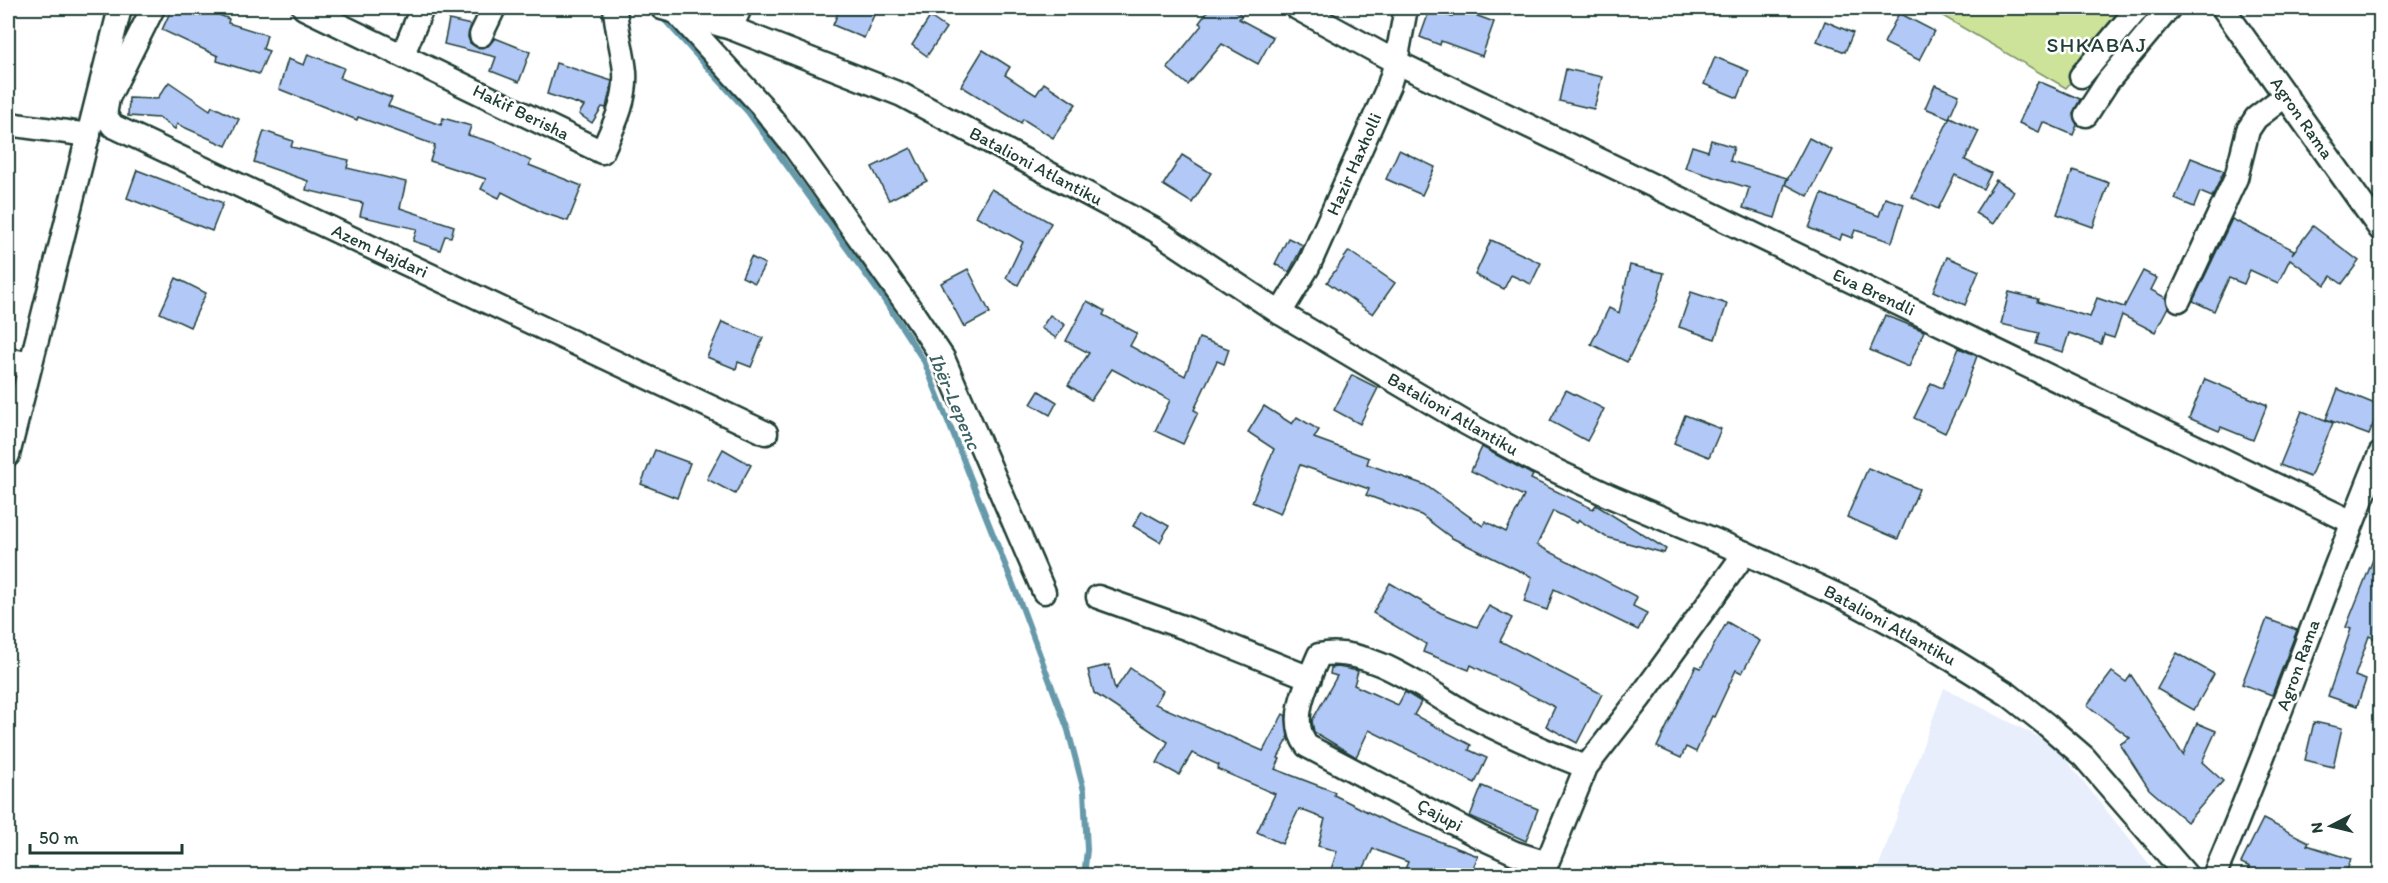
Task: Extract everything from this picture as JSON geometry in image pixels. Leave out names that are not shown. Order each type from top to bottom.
[{"type":"street","points":[[8,455],[120,8]]},
{"type":"street","name":"Azem Hajdari","points":[[153,8],[108,98],[105,114],[113,126],[766,433]]},
{"type":"street","name":"Hakif Berisha","points":[[304,8],[404,54],[602,152],[621,106],[624,89],[625,73],[615,8]]},
{"type":"street","points":[[404,54],[422,8]]},
{"type":"street","points":[[481,35],[495,8]]},
{"type":"street","name":"Eva Brendli","points":[[1297,8],[1396,62],[2352,522]]},
{"type":"street","name":"Hazir Haxholli","points":[[1280,313],[1308,267],[1389,85],[1396,62],[1406,8]]},
{"type":"street","points":[[2081,75],[2138,8]]},
{"type":"street","points":[[2086,115],[2108,81],[2169,8]]},
{"type":"street","name":"Agron Rama","points":[[2223,8],[2380,229]]},
{"type":"street","name":"Batalioni Atlantiku","points":[[669,9],[736,18],[902,95],[1155,230],[1280,313],[1464,422],[1537,462],[1612,497],[1745,553],[1887,620],[2009,695],[2084,757],[2187,876]]},
{"type":"street","name":"Batalioni Atlantiku","points":[[669,9],[760,104],[795,148],[911,310],[942,358],[1044,592]]},
{"type":"street","points":[[2179,300],[2236,178],[2248,130],[2256,118],[2286,95]]},
{"type":"street","points":[[8,124],[89,135]]},
{"type":"street","points":[[8,360],[30,363]]},
{"type":"street","name":"Agron Rama","points":[[2214,876],[2275,729],[2352,522],[2380,454]]},
{"type":"street","name":"Çajupi","points":[[1319,655],[1310,678],[1298,727],[1300,737],[1307,746],[1544,869],[1586,767],[1646,691],[1745,553]]},
{"type":"street","points":[[1098,597],[1167,621],[1310,678]]},
{"type":"street","points":[[1273,664],[1332,652],[1348,653],[1372,662],[1516,738],[1586,767]]},
{"type":"shaded area","points":[[1944,688],[2054,745],[2158,875],[1875,876]]},
{"type":"green space","points":[[1929,8],[2131,8],[2066,88]]},
{"type":"building","points":[[172,8],[203,8],[229,19],[228,23],[267,35],[263,49],[269,51],[259,74],[217,61],[218,56],[162,30]]},
{"type":"building","points":[[840,8],[877,8],[864,38],[833,25]]},
{"type":"building","points":[[1210,8],[1231,8],[1242,15],[1239,19],[1273,37],[1258,64],[1222,44],[1188,85],[1167,68],[1202,25],[1199,23]]},
{"type":"building","points":[[1456,8],[1494,22],[1482,56],[1441,41],[1440,45],[1420,37],[1430,9],[1452,17]]},
{"type":"building","points":[[1899,13],[1934,31],[1919,60],[1884,43]]},
{"type":"building","points":[[930,17],[946,28],[927,56],[912,45]]},
{"type":"building","points":[[449,20],[471,25],[468,37],[470,43],[476,47],[488,46],[495,38],[530,52],[519,82],[491,71],[496,57],[444,44]]},
{"type":"building","points":[[1825,21],[1853,33],[1845,52],[1817,41]]},
{"type":"building","points":[[983,50],[1010,67],[1005,75],[1036,95],[1044,83],[1076,104],[1053,138],[1023,119],[1021,123],[961,86]]},
{"type":"building","points":[[308,54],[344,68],[340,78],[392,98],[388,106],[441,125],[443,118],[471,126],[468,135],[495,143],[531,161],[529,165],[582,186],[568,221],[543,213],[502,192],[499,198],[481,189],[486,179],[430,161],[435,145],[358,117],[357,120],[279,89],[288,59],[304,65]]},
{"type":"building","points":[[1715,57],[1749,71],[1738,98],[1704,84]]},
{"type":"building","points":[[556,63],[612,81],[606,108],[602,107],[592,123],[579,114],[584,106],[547,94]]},
{"type":"building","points":[[1566,69],[1602,77],[1594,109],[1559,101]]},
{"type":"building","points":[[2038,81],[2080,99],[2073,114],[2077,125],[2073,135],[2043,122],[2039,132],[2019,123]]},
{"type":"building","points":[[169,82],[210,110],[212,106],[239,119],[226,146],[177,124],[175,129],[159,118],[128,116],[129,98],[157,99]]},
{"type":"building","points":[[1935,85],[1959,95],[1949,118],[1925,108]]},
{"type":"building","points":[[1950,117],[1979,131],[1965,160],[1991,173],[1983,189],[1955,175],[1938,209],[1912,197]]},
{"type":"building","points":[[264,131],[293,141],[291,147],[349,160],[347,168],[406,182],[400,208],[454,226],[451,237],[445,236],[440,250],[413,241],[417,229],[360,216],[363,203],[306,190],[308,181],[254,162]]},
{"type":"building","points":[[1809,138],[1832,150],[1808,196],[1785,184]]},
{"type":"building","points":[[1711,140],[1734,147],[1730,161],[1787,178],[1775,218],[1743,208],[1749,188],[1685,168],[1692,146],[1708,151]]},
{"type":"building","points":[[911,148],[927,181],[889,200],[872,167]]},
{"type":"building","points":[[1399,150],[1435,167],[1422,195],[1386,179]]},
{"type":"building","points":[[1182,155],[1211,173],[1192,203],[1163,185]]},
{"type":"building","points":[[2191,158],[2224,171],[2212,197],[2200,192],[2194,207],[2175,199]]},
{"type":"building","points":[[137,170],[223,203],[212,231],[127,198]]},
{"type":"building","points":[[2073,170],[2109,183],[2093,227],[2057,214]]},
{"type":"building","points":[[1996,180],[2014,191],[1993,224],[1975,213]]},
{"type":"building","points":[[991,189],[1051,223],[1018,285],[1006,278],[1023,242],[976,216]]},
{"type":"building","points":[[1822,194],[1879,216],[1885,198],[1904,204],[1892,242],[1855,230],[1852,238],[1842,234],[1840,240],[1809,228]]},
{"type":"building","points":[[2232,219],[2294,250],[2292,254],[2313,226],[2359,261],[2342,284],[2331,276],[2325,285],[2290,259],[2278,283],[2250,270],[2244,284],[2229,278],[2214,311],[2193,301]]},
{"type":"building","points":[[1288,238],[1303,245],[1289,272],[1275,264]]},
{"type":"building","points":[[1491,240],[1541,263],[1531,284],[1511,275],[1504,289],[1475,275]]},
{"type":"building","points":[[1349,251],[1395,283],[1373,314],[1327,282]]},
{"type":"building","points":[[751,257],[765,264],[755,283],[742,277]]},
{"type":"building","points":[[1947,257],[1979,271],[1965,305],[1933,291]]},
{"type":"building","points":[[1630,265],[1664,273],[1657,301],[1627,362],[1591,344],[1609,308],[1619,313]]},
{"type":"building","points":[[968,269],[990,313],[964,327],[941,283]]},
{"type":"building","points":[[2143,271],[2157,278],[2151,290],[2166,298],[2168,307],[2155,332],[2122,315],[2114,338],[2104,335],[2101,344],[2069,333],[2063,352],[2036,344],[2039,333],[2001,324],[2009,292],[2038,299],[2037,302],[2090,317],[2097,298],[2124,307]]},
{"type":"building","points":[[176,278],[206,293],[190,327],[160,313]]},
{"type":"building","points":[[1691,292],[1727,304],[1715,339],[1679,327]]},
{"type":"building","points":[[1087,301],[1105,311],[1103,315],[1137,333],[1130,346],[1185,376],[1199,338],[1229,349],[1224,364],[1217,361],[1194,410],[1198,412],[1183,444],[1155,431],[1170,400],[1112,369],[1091,400],[1068,385],[1089,353],[1066,341]]},
{"type":"building","points":[[1050,315],[1065,325],[1056,338],[1041,328]]},
{"type":"building","points":[[1885,315],[1924,331],[1909,367],[1870,350]]},
{"type":"building","points":[[722,322],[763,338],[751,367],[738,362],[736,369],[707,357]]},
{"type":"building","points":[[1959,348],[1977,356],[1962,398],[1945,433],[1914,418],[1931,383],[1942,388]]},
{"type":"building","points":[[1352,375],[1378,388],[1360,424],[1334,410]]},
{"type":"building","points":[[2205,379],[2267,405],[2253,440],[2221,427],[2219,431],[2189,418]]},
{"type":"building","points":[[2338,389],[2380,406],[2369,435],[2326,419]]},
{"type":"building","points":[[1566,390],[1604,409],[1587,441],[1550,421]]},
{"type":"building","points":[[1039,391],[1057,402],[1050,415],[1031,404]]},
{"type":"building","points":[[1264,406],[1292,424],[1297,417],[1319,430],[1314,438],[1369,458],[1367,464],[1425,485],[1483,526],[1485,521],[1506,532],[1524,496],[1471,471],[1482,447],[1533,475],[1531,479],[1593,509],[1596,505],[1666,549],[1664,553],[1606,537],[1579,520],[1577,523],[1553,511],[1537,545],[1637,597],[1633,606],[1647,613],[1638,630],[1554,589],[1547,610],[1524,602],[1532,577],[1452,538],[1421,515],[1366,495],[1369,489],[1300,465],[1280,514],[1252,502],[1274,449],[1248,432]]},
{"type":"building","points":[[2302,411],[2333,423],[2310,477],[2280,465]]},
{"type":"building","points":[[1685,415],[1721,429],[1709,457],[1674,443]]},
{"type":"building","points":[[723,449],[751,465],[735,494],[707,479]]},
{"type":"building","points":[[655,450],[690,463],[677,498],[641,484]]},
{"type":"building","points":[[1868,468],[1919,489],[1898,539],[1847,517]]},
{"type":"building","points":[[1142,511],[1169,526],[1160,542],[1133,526]]},
{"type":"building","points":[[2380,542],[2380,641],[2369,636],[2355,676],[2366,680],[2357,706],[2328,696],[2351,629],[2346,627]]},
{"type":"building","points":[[1390,583],[1441,613],[1477,627],[1489,606],[1512,618],[1500,641],[1602,694],[1577,743],[1546,726],[1555,707],[1471,665],[1469,670],[1423,652],[1426,644],[1373,613]]},
{"type":"building","points":[[2267,619],[2297,630],[2272,695],[2242,684]]},
{"type":"building","points":[[1727,622],[1760,641],[1742,673],[1736,670],[1696,752],[1686,747],[1681,758],[1657,747],[1696,666],[1701,668]]},
{"type":"building","points":[[2177,653],[2214,674],[2194,710],[2157,689]]},
{"type":"building","points":[[1109,665],[1115,690],[1130,668],[1163,691],[1155,704],[1263,751],[1283,714],[1286,716],[1288,739],[1275,769],[1335,792],[1334,795],[1388,822],[1478,856],[1470,876],[1402,876],[1408,862],[1373,849],[1360,876],[1329,876],[1337,851],[1318,846],[1325,819],[1299,809],[1282,844],[1257,832],[1275,794],[1217,769],[1219,765],[1192,753],[1179,775],[1157,763],[1168,742],[1094,693],[1088,670]]},
{"type":"building","points":[[1331,668],[1358,671],[1354,685],[1398,705],[1405,692],[1421,702],[1414,715],[1471,745],[1469,750],[1487,758],[1475,783],[1369,730],[1356,757],[1314,732],[1312,721],[1337,676],[1330,674]]},
{"type":"building","points":[[2112,672],[2126,682],[2131,675],[2183,755],[2197,723],[2216,731],[2202,762],[2223,781],[2187,822],[2149,789],[2120,744],[2130,738],[2087,705]]},
{"type":"building","points":[[2314,722],[2342,728],[2333,767],[2305,760]]},
{"type":"building","points":[[1482,786],[1538,809],[1526,841],[1470,816]]},
{"type":"building","points":[[2263,819],[2309,842],[2307,845],[2351,859],[2345,876],[2246,876],[2250,867],[2241,863]]},
{"type":"waterway","name":"Ibër-Lepenc","points":[[662,17],[748,112],[883,298],[924,361],[1022,607],[1068,730],[1084,791],[1087,850],[1084,876]]},
{"type":"district","name":"SHKABAJ","points":[[2097,44]]}]
